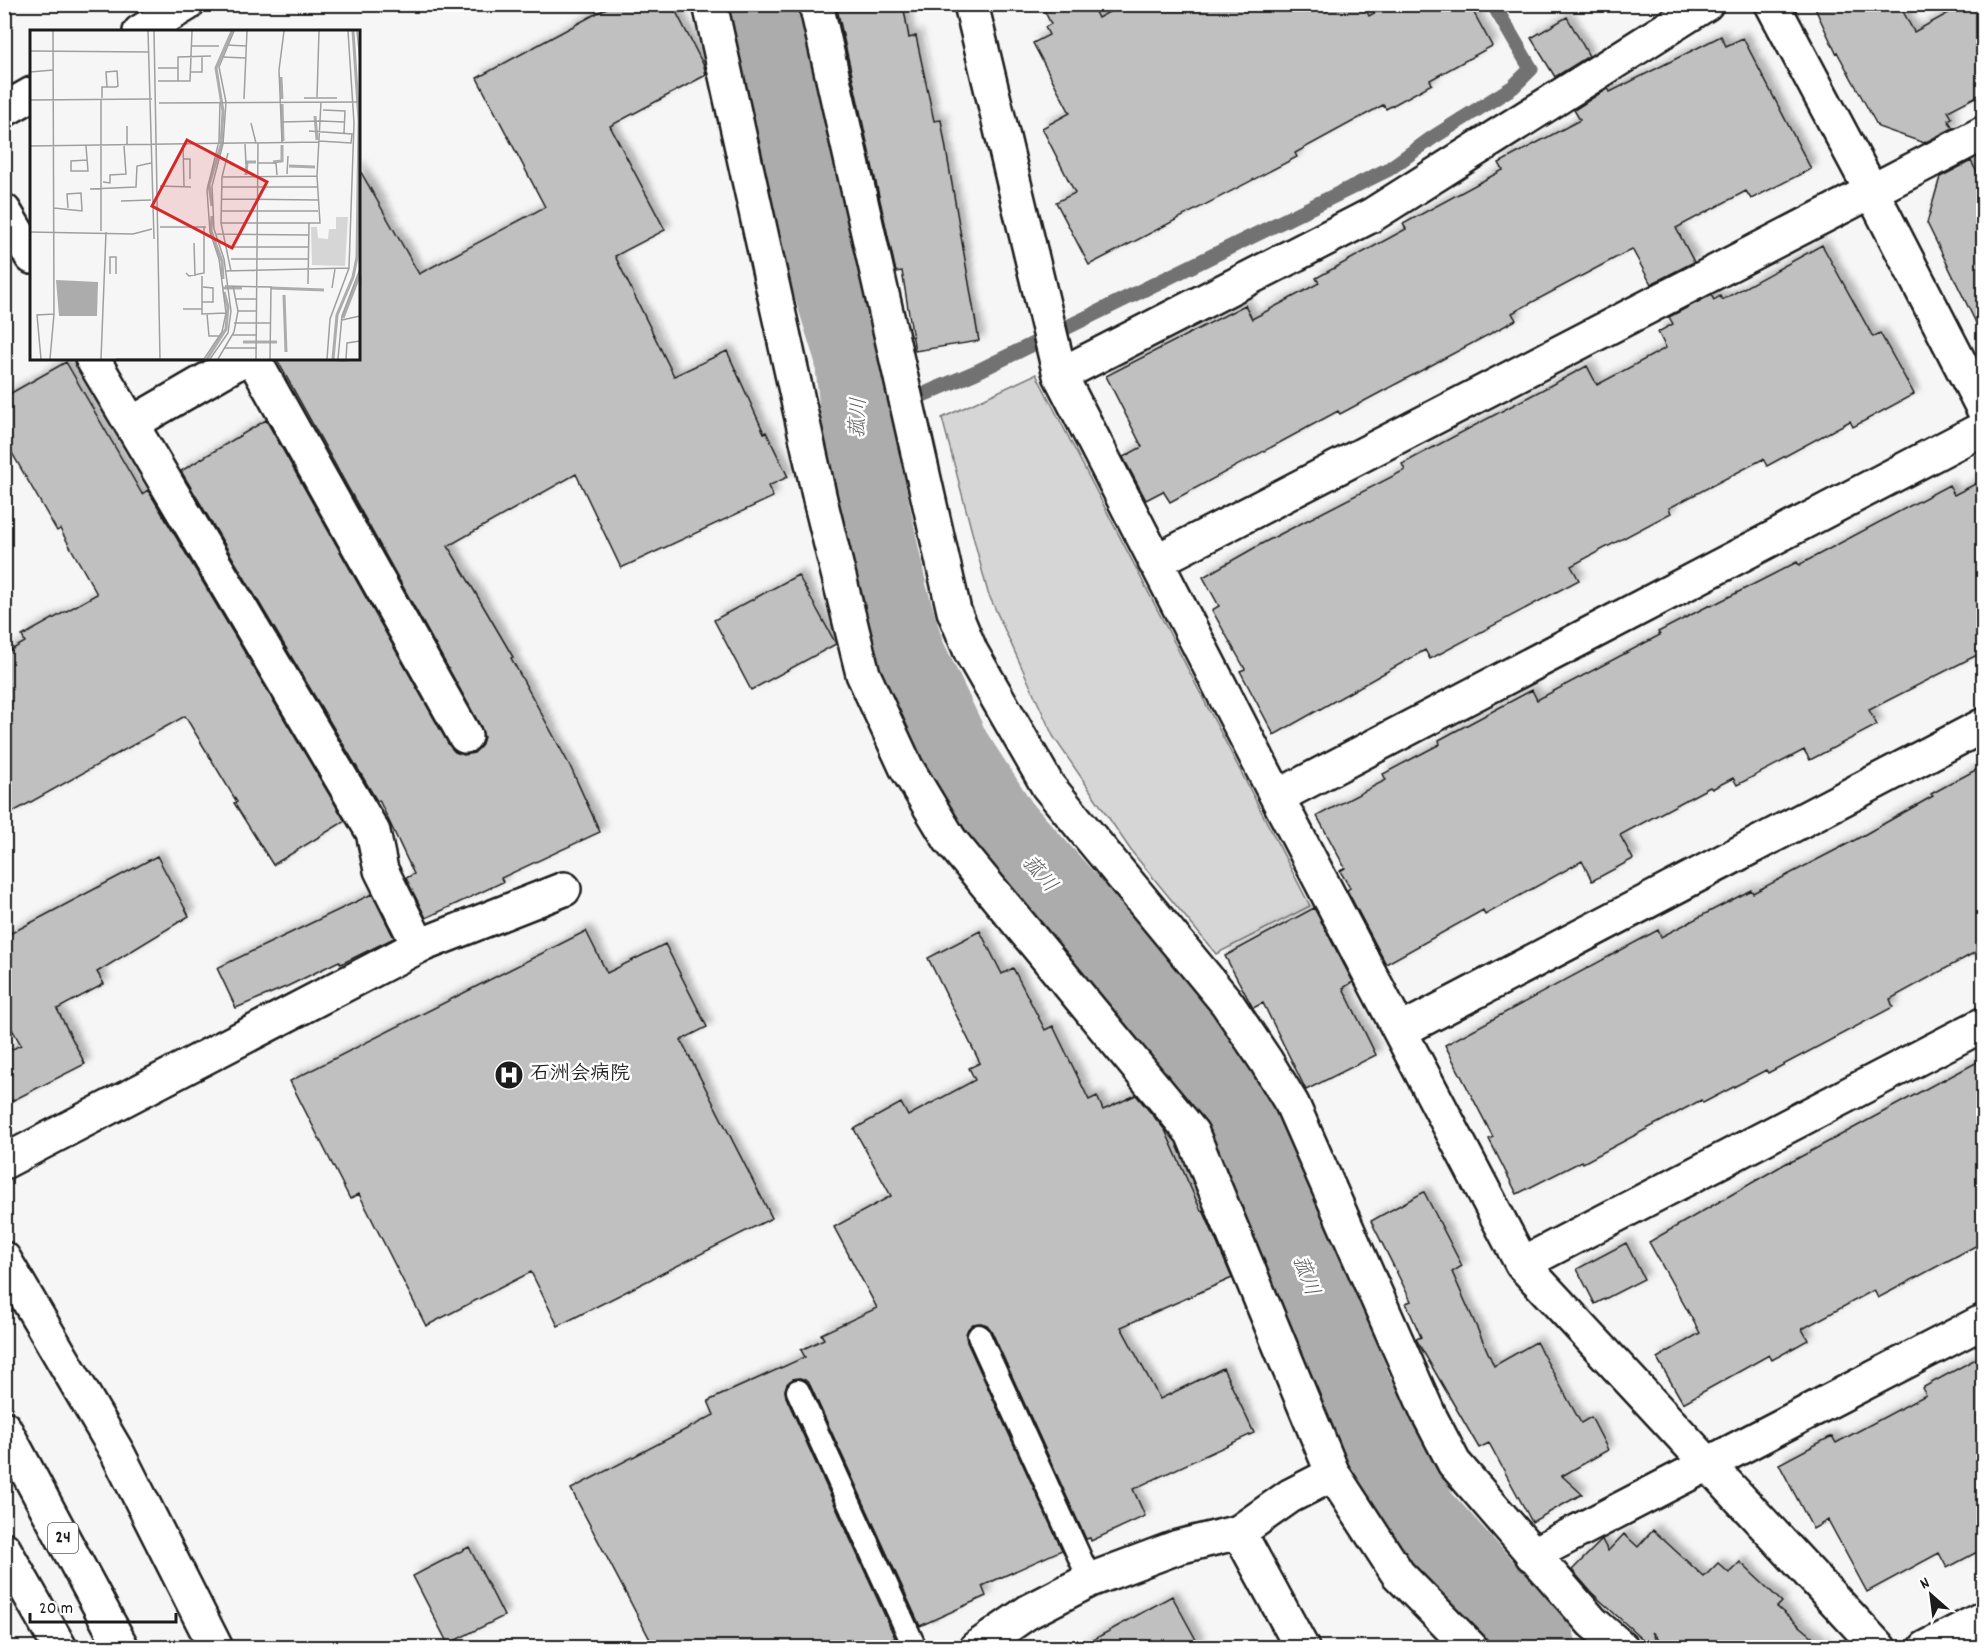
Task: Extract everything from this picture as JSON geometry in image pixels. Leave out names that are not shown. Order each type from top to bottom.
[{"type":"main road","points":[[143,30],[187,4]]},
{"type":"main road","points":[[710,4],[821,504],[863,674],[906,767],[950,840],[1192,1133],[1333,1474],[1398,1574],[1471,1647]]},
{"type":"main road","points":[[816,4],[954,611],[971,652],[1048,786],[1227,1003],[1292,1104],[1428,1413],[1454,1463],[1592,1622],[1622,1647]]},
{"type":"main road","points":[[1060,375],[1372,215],[1706,4]]},
{"type":"main road","points":[[1772,4],[1872,192],[1983,410]]},
{"type":"main road","points":[[977,7],[1060,375],[1277,797],[1522,1264],[1879,1647]]},
{"type":"main road","points":[[4,110],[30,95]]},
{"type":"main road","points":[[1155,562],[1983,133]]},
{"type":"main road","points":[[4,211],[30,254]]},
{"type":"main road","points":[[93,360],[373,832],[381,870],[419,946]]},
{"type":"main road","points":[[131,424],[242,360]]},
{"type":"main road","points":[[254,360],[465,736]]},
{"type":"main road","points":[[1277,797],[1983,428]]},
{"type":"main road","points":[[1400,1031],[1983,726]]},
{"type":"main road","points":[[4,1162],[419,946],[564,889]]},
{"type":"main road","points":[[1522,1264],[1983,1024]]},
{"type":"main road","points":[[4,1259],[117,1452],[216,1647]]},
{"type":"main road","points":[[1532,1555],[1983,1322]]},
{"type":"main road","name":"24","points":[[4,1428],[122,1647]]},
{"type":"main road","points":[[976,1647],[1028,1612],[1090,1580],[1178,1547],[1239,1532],[1290,1496],[1333,1474]]},
{"type":"main road","points":[[1239,1532],[1302,1647]]},
{"type":"main road","points":[[4,1549],[60,1647]]},
{"type":"main road","points":[[1926,1647],[1983,1618]]},
{"type":"lane","points":[[979,1335],[1090,1580]]},
{"type":"lane","points":[[798,1391],[915,1647]]},
{"type":"shaded area","points":[[1036,374],[1310,906],[1216,954],[1132,852],[1053,736],[988,593],[942,418]]},
{"type":"building","points":[[614,4],[672,4],[704,66],[706,75],[610,126],[665,230],[615,256],[674,376],[727,351],[764,433],[766,432],[788,477],[768,486],[773,497],[621,568],[576,474],[448,546],[513,657],[511,658],[570,766],[600,832],[501,878],[503,882],[426,918],[406,878],[414,874],[379,800],[377,801],[181,471],[266,420],[449,745],[455,752],[464,755],[474,753],[481,746],[484,737],[481,727],[277,360],[360,360],[360,171],[419,274],[545,207],[477,78]]},
{"type":"building","points":[[836,4],[903,4],[909,38],[916,36],[934,121],[941,120],[979,341],[915,351],[902,271],[896,272]]},
{"type":"building","points":[[1041,4],[1091,4],[1098,18],[1124,4],[1363,4],[1369,16],[1390,4],[1469,4],[1492,46],[1430,80],[1432,84],[1386,109],[1383,105],[1295,153],[1297,157],[1089,265],[1056,202],[1075,193],[1042,128],[1070,113],[1033,43],[1049,35],[1045,27],[1051,24]]},
{"type":"building","points":[[1813,4],[1899,4],[1914,32],[1965,4],[1983,4],[1983,93],[1948,111],[1952,118],[1948,120],[1953,128],[1924,143],[1878,127],[1836,53]]},
{"type":"building","points":[[1567,17],[1589,56],[1555,77],[1531,38]]},
{"type":"building","points":[[1721,36],[1726,46],[1743,38],[1811,169],[1751,199],[1746,191],[1676,228],[1694,262],[1651,284],[1632,249],[1512,313],[1516,320],[1340,414],[1338,411],[1170,502],[1163,491],[1146,500],[1123,457],[1142,447],[1106,376],[1245,305],[1252,319],[1319,283],[1316,278],[1406,229],[1403,224],[1503,170],[1499,163],[1580,120],[1574,110],[1608,88],[1610,92]]},
{"type":"building","points":[[1971,161],[1983,184],[1983,337],[1927,223],[1940,177]]},
{"type":"building","points":[[1822,245],[1873,337],[1880,333],[1914,394],[1853,427],[1850,421],[1767,466],[1763,459],[1669,508],[1671,513],[1571,566],[1579,580],[1430,659],[1425,650],[1274,735],[1240,671],[1245,669],[1212,610],[1219,606],[1203,577],[1263,543],[1405,470],[1402,464],[1587,366],[1597,385],[1666,348],[1658,332],[1673,324],[1669,317],[1711,295],[1714,300],[1720,296],[1722,300]]},
{"type":"building","points":[[66,362],[142,494],[148,490],[345,821],[273,865],[234,803],[237,802],[185,716],[4,817],[4,654],[25,642],[22,636],[97,594],[60,529],[57,531],[4,439],[4,397]]},
{"type":"building","points":[[1983,480],[1983,652],[1869,710],[1877,725],[1810,760],[1804,750],[1737,785],[1733,778],[1712,789],[1710,787],[1620,835],[1633,859],[1592,881],[1582,861],[1485,915],[1483,910],[1386,964],[1347,890],[1350,888],[1340,871],[1345,868],[1317,816],[1386,780],[1383,774],[1440,744],[1439,740],[1532,690],[1537,700],[1660,635],[1658,632],[1797,562],[1799,565],[1949,485],[1954,495]]},
{"type":"building","points":[[798,575],[836,644],[751,690],[714,620]]},
{"type":"building","points":[[1983,766],[1983,948],[1890,999],[1893,1007],[1768,1073],[1766,1070],[1703,1103],[1701,1100],[1583,1163],[1582,1161],[1517,1194],[1489,1139],[1493,1137],[1445,1045],[1658,930],[1661,937],[1751,890],[1753,893],[1855,840]]},
{"type":"building","points":[[157,856],[189,916],[97,972],[104,984],[57,1009],[85,1064],[4,1105],[4,1053],[21,1045],[4,1015],[4,937]]},
{"type":"building","points":[[372,894],[394,938],[341,964],[339,961],[236,1008],[217,968]]},
{"type":"building","points":[[1314,908],[1353,982],[1343,988],[1376,1055],[1306,1090],[1263,1003],[1253,1008],[1225,956]]},
{"type":"building","points":[[586,931],[607,973],[665,944],[707,1027],[681,1040],[772,1218],[558,1326],[531,1272],[426,1326],[359,1194],[350,1199],[290,1081]]},
{"type":"building","points":[[980,931],[1002,974],[1013,968],[1045,1030],[1053,1026],[1089,1100],[1097,1096],[1103,1110],[1136,1095],[1165,1130],[1232,1278],[1121,1327],[1160,1399],[1223,1368],[1254,1433],[1133,1489],[1145,1516],[1091,1541],[1090,1538],[1086,1539],[991,1330],[987,1325],[981,1323],[973,1324],[966,1334],[967,1342],[1062,1550],[982,1586],[986,1596],[920,1626],[810,1385],[800,1378],[793,1379],[787,1384],[786,1397],[895,1638],[874,1647],[654,1647],[571,1489],[714,1415],[708,1401],[805,1357],[801,1350],[824,1339],[821,1334],[877,1308],[834,1227],[891,1196],[854,1129],[901,1103],[908,1116],[975,1080],[969,1068],[980,1063],[928,958]]},
{"type":"building","points":[[1983,1059],[1983,1242],[1878,1298],[1874,1290],[1802,1329],[1808,1340],[1772,1360],[1769,1355],[1683,1403],[1657,1358],[1700,1333],[1649,1242],[1790,1161]]},
{"type":"building","points":[[1424,1192],[1462,1266],[1452,1272],[1494,1366],[1536,1342],[1581,1423],[1591,1417],[1608,1450],[1562,1476],[1582,1494],[1532,1522],[1489,1443],[1479,1448],[1416,1339],[1421,1337],[1406,1303],[1411,1301],[1371,1221]]},
{"type":"building","points":[[1626,1243],[1644,1279],[1595,1304],[1577,1269]]},
{"type":"building","points":[[1983,1355],[1983,1549],[1947,1568],[1939,1553],[1867,1592],[1828,1520],[1813,1529],[1779,1464],[1832,1436],[1836,1443],[1926,1395],[1922,1388]]},
{"type":"building","points":[[1653,1530],[1704,1577],[1718,1563],[1729,1573],[1740,1562],[1782,1602],[1777,1607],[1825,1647],[1667,1647],[1652,1632],[1660,1647],[1651,1647],[1592,1593],[1572,1570],[1602,1540],[1608,1551],[1624,1534],[1638,1547]]},
{"type":"building","points":[[469,1547],[504,1616],[448,1644],[413,1576]]},
{"type":"building","points":[[1172,1596],[1200,1647],[1080,1647]]},
{"type":"waterway","name":"菰川","points":[[774,4],[783,69],[814,214],[858,354],[864,420],[857,464],[884,595],[902,656],[948,753],[998,830],[1202,1059],[1231,1107],[1258,1160],[1349,1391],[1417,1519],[1533,1648]]},
{"type":"waterway","points":[[864,420],[976,372],[1389,169],[1432,138],[1513,87],[1531,69],[1493,4]]},
{"type":"place","name":"石洲会病院","points":[[509,1075]]}]
